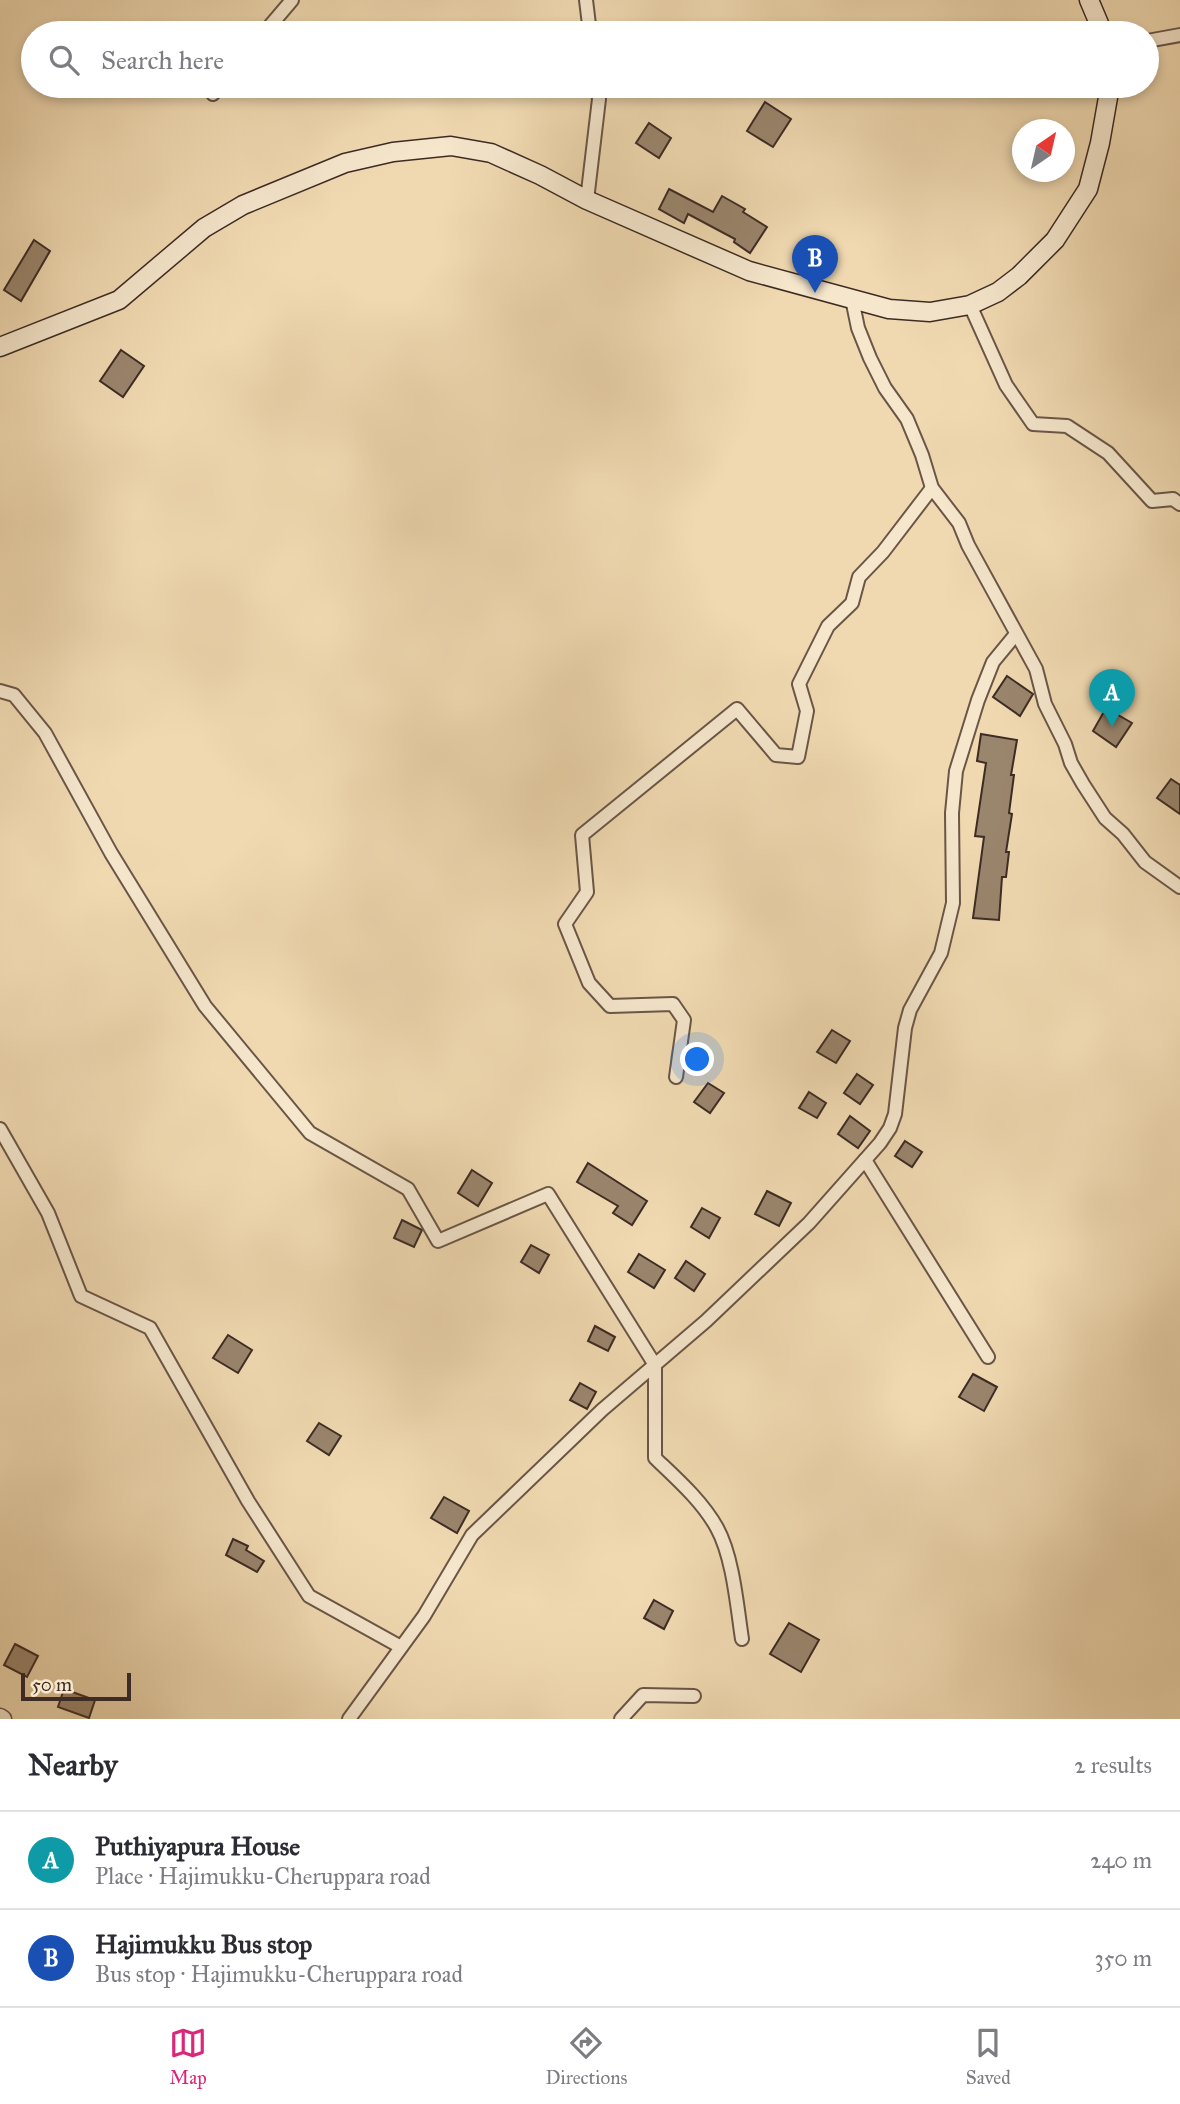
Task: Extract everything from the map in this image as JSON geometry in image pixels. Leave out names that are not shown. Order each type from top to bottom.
[{"type":"main road","points":[[1090,0],[1098,21]]},
{"type":"main road","points":[[0,347],[119,300],[204,228],[243,205],[345,163],[393,152],[451,146],[491,153],[587,200],[749,271],[889,309],[930,312],[970,305],[998,292],[1019,276],[1055,240],[1088,188],[1108,98]]},
{"type":"street","points":[[274,21],[292,0]]},
{"type":"street","points":[[586,0],[589,21]]},
{"type":"street","points":[[1159,39],[1180,35]]},
{"type":"street","points":[[587,200],[599,98]]},
{"type":"street","points":[[852,299],[858,328],[870,358],[906,419],[922,454],[932,488],[959,523],[1036,669],[1045,704],[1065,744],[1071,763],[1105,818],[1123,834],[1144,862],[1180,887]]},
{"type":"street","points":[[970,305],[1006,385],[1033,424],[1067,426],[1108,453],[1152,501],[1174,499],[1180,504]]},
{"type":"street","points":[[676,1077],[684,1020],[673,1004],[610,1006],[589,983],[565,924],[587,892],[582,835],[737,709],[776,755],[798,757],[807,711],[799,684],[828,626],[852,603],[859,577],[883,552],[932,488]]},
{"type":"street","points":[[349,1719],[424,1616],[472,1535],[602,1410],[706,1321],[809,1223],[890,1128],[895,1114],[905,1028],[910,1010],[945,941],[953,903],[952,813],[957,771],[992,662],[1016,634]]},
{"type":"street","points":[[0,691],[14,695],[46,733],[111,853],[205,1006],[310,1133],[408,1189],[438,1241],[548,1194],[655,1365],[655,1458],[687,1489],[717,1528],[731,1571],[742,1639]]},
{"type":"street","points":[[0,1129],[48,1213],[82,1296],[150,1328],[248,1501],[309,1596],[401,1647]]},
{"type":"street","points":[[864,1160],[988,1357]]},
{"type":"street","points":[[621,1719],[643,1695],[694,1696]]},
{"type":"building","points":[[765,102],[791,119],[773,147],[747,131]]},
{"type":"building","points":[[649,123],[671,138],[659,158],[636,143]]},
{"type":"building","points":[[669,189],[713,212],[722,196],[745,209],[743,212],[767,227],[750,253],[734,242],[735,239],[688,214],[684,223],[659,209]]},
{"type":"building","points":[[34,240],[50,251],[21,301],[4,290]]},
{"type":"building","points":[[121,350],[144,366],[123,397],[100,381]]},
{"type":"building","points":[[1007,676],[1033,694],[1020,716],[993,697]]},
{"type":"building","points":[[1106,708],[1132,723],[1116,747],[1093,731]]},
{"type":"building","points":[[981,734],[1017,740],[1011,775],[1014,775],[1009,813],[1012,814],[1006,852],[1009,852],[1006,877],[1002,877],[999,920],[973,918],[984,837],[975,836],[986,763],[977,761]]},
{"type":"building","points":[[1171,779],[1180,785],[1180,814],[1157,798]]},
{"type":"building","points":[[832,1030],[850,1041],[836,1063],[817,1052]]},
{"type":"building","points":[[857,1074],[873,1085],[860,1104],[844,1093]]},
{"type":"building","points":[[708,1083],[724,1093],[710,1113],[694,1102]]},
{"type":"building","points":[[809,1092],[826,1103],[817,1118],[799,1108]]},
{"type":"building","points":[[850,1116],[870,1131],[858,1148],[838,1134]]},
{"type":"building","points":[[905,1141],[922,1152],[912,1167],[895,1156]]},
{"type":"building","points":[[588,1163],[647,1201],[632,1225],[613,1213],[618,1206],[577,1182]]},
{"type":"building","points":[[472,1170],[492,1183],[478,1206],[458,1193]]},
{"type":"building","points":[[767,1191],[791,1203],[779,1226],[755,1214]]},
{"type":"building","points":[[702,1208],[720,1218],[709,1238],[691,1227]]},
{"type":"building","points":[[402,1220],[422,1230],[414,1247],[394,1238]]},
{"type":"building","points":[[531,1245],[549,1255],[539,1273],[521,1262]]},
{"type":"building","points":[[639,1254],[665,1270],[654,1288],[628,1272]]},
{"type":"building","points":[[686,1261],[705,1274],[694,1291],[675,1278]]},
{"type":"building","points":[[595,1326],[615,1337],[608,1351],[588,1341]]},
{"type":"building","points":[[228,1335],[252,1350],[238,1373],[213,1358]]},
{"type":"building","points":[[973,1374],[997,1387],[984,1411],[959,1397]]},
{"type":"building","points":[[580,1383],[596,1392],[587,1409],[570,1400]]},
{"type":"building","points":[[319,1423],[341,1436],[329,1455],[307,1441]]},
{"type":"building","points":[[444,1497],[469,1511],[457,1533],[431,1518]]},
{"type":"building","points":[[233,1539],[248,1546],[246,1550],[264,1561],[257,1572],[226,1555]]},
{"type":"building","points":[[654,1600],[673,1611],[664,1629],[644,1618]]},
{"type":"building","points":[[789,1623],[819,1640],[801,1672],[770,1654]]},
{"type":"building","points":[[15,1644],[38,1656],[27,1677],[4,1665]]},
{"type":"building","points":[[64,1689],[95,1700],[89,1718],[58,1707]]},
{"type":"place","name":"Hajimukku Bus stop","points":[[815,293]]},
{"type":"place","name":"Puthiyapura House","points":[[1112,727]]}]
